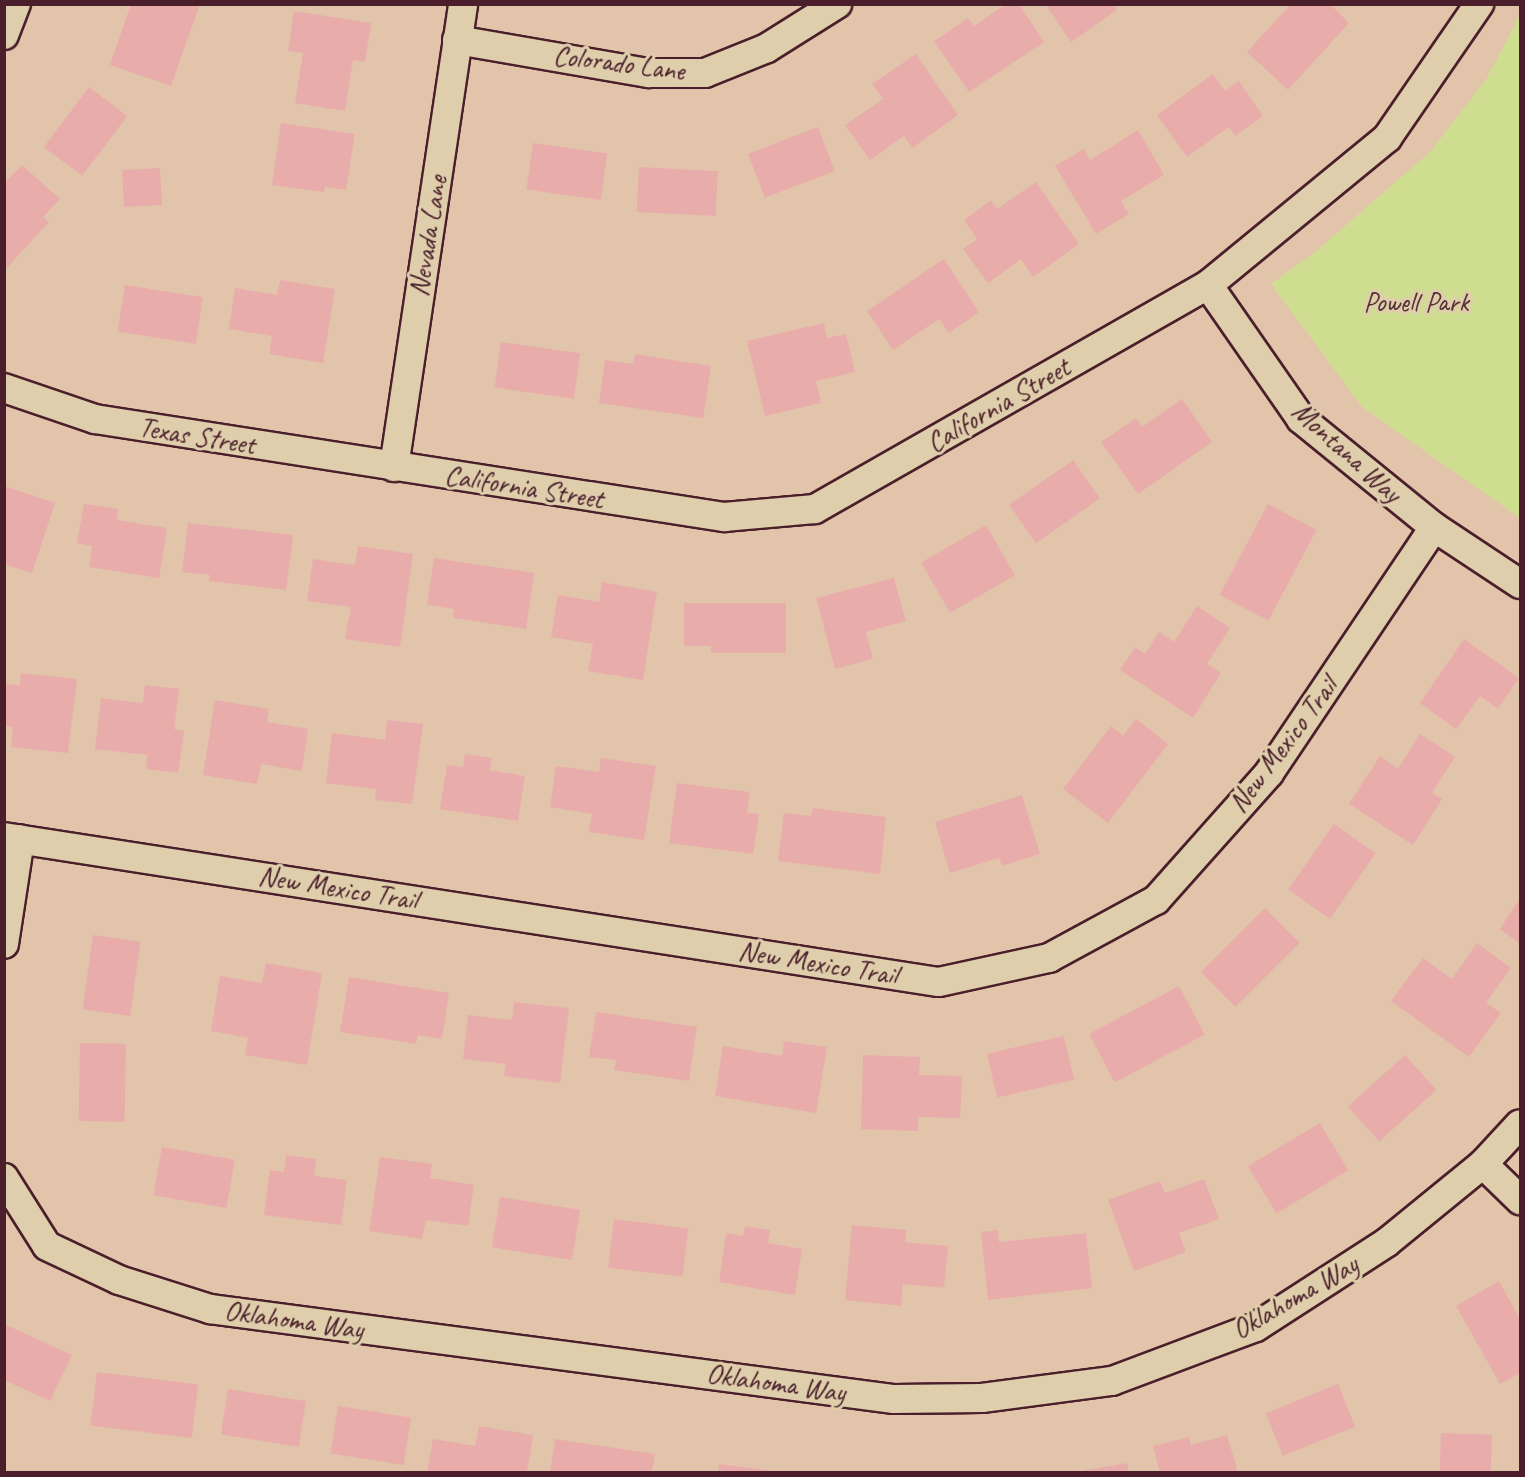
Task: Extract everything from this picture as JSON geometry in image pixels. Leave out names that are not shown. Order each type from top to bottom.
[{"type":"street","points":[[4,35],[16,4]]},
{"type":"street","name":"Nevada Lane","points":[[394,467],[463,4]]},
{"type":"street","name":"Colorado Lane","points":[[457,40],[649,73],[705,73],[766,48],[837,4]]},
{"type":"street","name":"California Street","points":[[394,467],[724,517],[815,509],[1208,285],[1387,138],[1479,4]]},
{"type":"street","name":"Montana Way","points":[[1208,285],[1300,419],[1434,527],[1521,584]]},
{"type":"street","name":"Texas Street","points":[[4,388],[95,419],[394,467]]},
{"type":"street","name":"New Mexico Trail","points":[[12,838],[939,982],[1049,958],[1156,900],[1269,773],[1434,527]]},
{"type":"street","points":[[4,944],[12,838]]},
{"type":"street","name":"Oklahoma Way","points":[[4,1178],[47,1246],[119,1280],[210,1309],[894,1399],[982,1398],[1112,1381],[1256,1327],[1386,1244],[1482,1164],[1521,1124]]},
{"type":"street","points":[[1482,1164],[1521,1200]]},
{"type":"green space","name":"Powell Park","points":[[1520,15],[1520,518],[1362,407],[1271,284],[1314,253],[1431,151],[1487,78]]},
{"type":"building","points":[[131,4],[200,4],[171,86],[110,65]]},
{"type":"building","points":[[1006,4],[1019,4],[1044,42],[969,92],[934,41],[968,18],[974,26]]},
{"type":"building","points":[[1045,4],[1113,4],[1117,10],[1071,42]]},
{"type":"building","points":[[1291,4],[1330,4],[1349,23],[1288,90],[1247,52]]},
{"type":"building","points":[[294,11],[371,23],[365,62],[353,60],[345,111],[295,103],[303,53],[288,51]]},
{"type":"building","points":[[916,54],[958,115],[912,148],[904,136],[870,160],[845,125],[883,99],[872,84]]},
{"type":"building","points":[[1213,74],[1225,91],[1239,81],[1263,116],[1235,136],[1229,127],[1187,157],[1157,115]]},
{"type":"building","points":[[89,87],[127,116],[82,176],[44,147]]},
{"type":"building","points":[[281,123],[355,134],[346,190],[325,187],[324,192],[272,185]]},
{"type":"building","points":[[818,127],[835,171],[765,198],[748,154]]},
{"type":"building","points":[[1138,130],[1164,175],[1121,201],[1129,214],[1096,234],[1055,166],[1084,149],[1090,160]]},
{"type":"building","points":[[533,143],[607,153],[601,200],[526,190]]},
{"type":"building","points":[[22,165],[60,199],[43,217],[49,222],[4,271],[4,184]]},
{"type":"building","points":[[639,167],[718,171],[716,216],[637,212]]},
{"type":"building","points":[[160,168],[162,205],[124,207],[122,170]]},
{"type":"building","points":[[1036,182],[1079,244],[1033,277],[1021,259],[988,283],[963,249],[977,239],[964,220],[991,200],[997,209]]},
{"type":"building","points":[[944,259],[979,312],[949,333],[939,319],[893,350],[867,311]]},
{"type":"building","points":[[280,280],[335,289],[323,363],[269,354],[272,336],[229,329],[235,288],[277,295]]},
{"type":"building","points":[[125,285],[203,297],[196,344],[118,331]]},
{"type":"building","points":[[824,323],[827,338],[846,334],[855,372],[816,381],[821,403],[765,416],[747,341]]},
{"type":"building","points":[[501,342],[580,353],[574,399],[495,388]]},
{"type":"building","points":[[635,354],[711,366],[703,418],[599,403],[605,360],[633,364]]},
{"type":"building","points":[[1182,399],[1212,442],[1138,494],[1101,442],[1136,418],[1142,427]]},
{"type":"building","points":[[1073,460],[1100,499],[1036,543],[1009,505]]},
{"type":"building","points":[[4,486],[55,503],[32,573],[4,564]]},
{"type":"building","points":[[84,504],[118,509],[117,520],[167,528],[159,578],[89,567],[92,546],[77,543]]},
{"type":"building","points":[[1268,504],[1317,530],[1268,621],[1220,595]]},
{"type":"building","points":[[188,523],[293,535],[286,590],[209,581],[210,575],[182,572]]},
{"type":"building","points":[[986,525],[1015,575],[950,613],[921,562]]},
{"type":"building","points":[[358,546],[413,554],[400,647],[345,639],[351,607],[307,601],[313,559],[355,565]]},
{"type":"building","points":[[434,558],[534,573],[526,629],[453,618],[454,609],[427,605]]},
{"type":"building","points":[[894,578],[906,621],[866,632],[873,659],[835,669],[816,598]]},
{"type":"building","points":[[602,582],[657,592],[643,680],[588,671],[593,644],[551,637],[558,595],[599,602]]},
{"type":"building","points":[[684,603],[786,603],[786,653],[711,653],[711,646],[684,646]]},
{"type":"building","points":[[1197,606],[1230,628],[1207,664],[1221,673],[1193,718],[1120,670],[1135,647],[1145,654],[1159,632],[1174,642]]},
{"type":"building","points":[[1464,639],[1519,678],[1498,709],[1480,696],[1456,729],[1420,703]]},
{"type":"building","points":[[21,673],[77,679],[68,753],[11,747],[13,727],[4,726],[4,684],[20,685]]},
{"type":"building","points":[[145,685],[179,689],[174,729],[184,731],[178,773],[146,769],[147,755],[95,749],[101,698],[143,703]]},
{"type":"building","points":[[215,700],[269,709],[267,722],[308,729],[302,771],[261,764],[257,784],[203,775]]},
{"type":"building","points":[[1136,719],[1168,744],[1108,823],[1063,789],[1111,726],[1123,736]]},
{"type":"building","points":[[387,720],[423,724],[412,804],[375,800],[376,789],[326,783],[332,733],[385,740]]},
{"type":"building","points":[[1420,734],[1455,757],[1432,793],[1442,799],[1413,845],[1349,804],[1380,756],[1398,769]]},
{"type":"building","points":[[465,754],[492,758],[490,770],[525,776],[518,821],[440,809],[447,765],[463,767]]},
{"type":"building","points":[[601,758],[656,766],[644,840],[589,832],[592,814],[550,807],[556,766],[599,772]]},
{"type":"building","points":[[677,783],[750,792],[747,813],[759,814],[753,854],[669,843]]},
{"type":"building","points":[[1022,795],[1040,854],[1002,866],[999,858],[950,873],[935,822]]},
{"type":"building","points":[[813,808],[886,817],[880,874],[778,861],[784,813],[811,816]]},
{"type":"building","points":[[1334,824],[1376,853],[1330,919],[1288,890]]},
{"type":"building","points":[[1520,898],[1520,944],[1500,929]]},
{"type":"building","points":[[1265,908],[1300,943],[1235,1007],[1201,972]]},
{"type":"building","points":[[93,935],[141,942],[130,1016],[83,1009]]},
{"type":"building","points":[[1477,943],[1511,968],[1486,1003],[1501,1013],[1469,1057],[1391,1001],[1423,958],[1452,979]]},
{"type":"building","points":[[266,963],[322,973],[307,1065],[245,1055],[248,1038],[211,1031],[220,976],[262,983]]},
{"type":"building","points":[[349,977],[449,993],[442,1039],[418,1035],[416,1044],[340,1032]]},
{"type":"building","points":[[1179,986],[1205,1035],[1115,1082],[1089,1034]]},
{"type":"building","points":[[514,1002],[569,1008],[560,1083],[504,1076],[506,1064],[463,1059],[468,1015],[512,1020]]},
{"type":"building","points":[[596,1012],[697,1027],[689,1081],[614,1070],[616,1060],[589,1057]]},
{"type":"building","points":[[1064,1036],[1074,1080],[997,1098],[987,1054]]},
{"type":"building","points":[[784,1041],[827,1047],[816,1113],[715,1096],[723,1046],[782,1056]]},
{"type":"building","points":[[80,1043],[126,1044],[125,1122],[79,1121]]},
{"type":"building","points":[[863,1055],[920,1057],[919,1075],[962,1076],[960,1118],[918,1117],[918,1131],[861,1129]]},
{"type":"building","points":[[1405,1055],[1436,1090],[1379,1141],[1348,1107]]},
{"type":"building","points":[[1320,1123],[1348,1170],[1276,1213],[1248,1166]]},
{"type":"building","points":[[162,1147],[235,1160],[226,1208],[153,1195]]},
{"type":"building","points":[[286,1155],[316,1159],[314,1176],[347,1180],[341,1225],[264,1215],[270,1170],[284,1172]]},
{"type":"building","points":[[380,1157],[432,1164],[430,1178],[474,1185],[468,1226],[426,1220],[422,1239],[369,1231]]},
{"type":"building","points":[[1204,1179],[1219,1219],[1179,1233],[1186,1252],[1134,1271],[1108,1200],[1160,1181],[1165,1193]]},
{"type":"building","points":[[500,1197],[580,1210],[572,1260],[492,1247]]},
{"type":"building","points":[[614,1219],[688,1228],[682,1277],[608,1268]]},
{"type":"building","points":[[852,1225],[907,1230],[905,1242],[948,1246],[944,1288],[903,1284],[901,1306],[845,1300]]},
{"type":"building","points":[[745,1226],[770,1230],[768,1243],[802,1249],[795,1295],[719,1282],[726,1233],[743,1236]]},
{"type":"building","points":[[998,1230],[999,1242],[1086,1233],[1092,1288],[988,1300],[981,1232]]},
{"type":"building","points":[[1499,1281],[1520,1319],[1520,1373],[1500,1384],[1456,1306]]},
{"type":"building","points":[[4,1324],[72,1355],[50,1401],[4,1380]]},
{"type":"building","points":[[97,1372],[198,1384],[192,1438],[90,1426]]},
{"type":"building","points":[[1338,1384],[1355,1427],[1283,1456],[1266,1413]]},
{"type":"building","points":[[228,1389],[306,1401],[299,1447],[221,1434]]},
{"type":"building","points":[[338,1406],[411,1418],[404,1465],[330,1453]]},
{"type":"building","points":[[479,1426],[533,1435],[527,1472],[427,1472],[433,1439],[475,1446]]},
{"type":"building","points":[[1441,1433],[1492,1435],[1491,1472],[1440,1472]]},
{"type":"building","points":[[1227,1435],[1238,1472],[1160,1472],[1153,1446],[1189,1437],[1191,1445]]},
{"type":"building","points":[[555,1439],[655,1454],[652,1472],[550,1472]]},
{"type":"building","points":[[1127,1463],[1129,1472],[1080,1472],[1080,1471]]},
{"type":"building","points":[[719,1464],[774,1471],[774,1472],[718,1472]]}]
